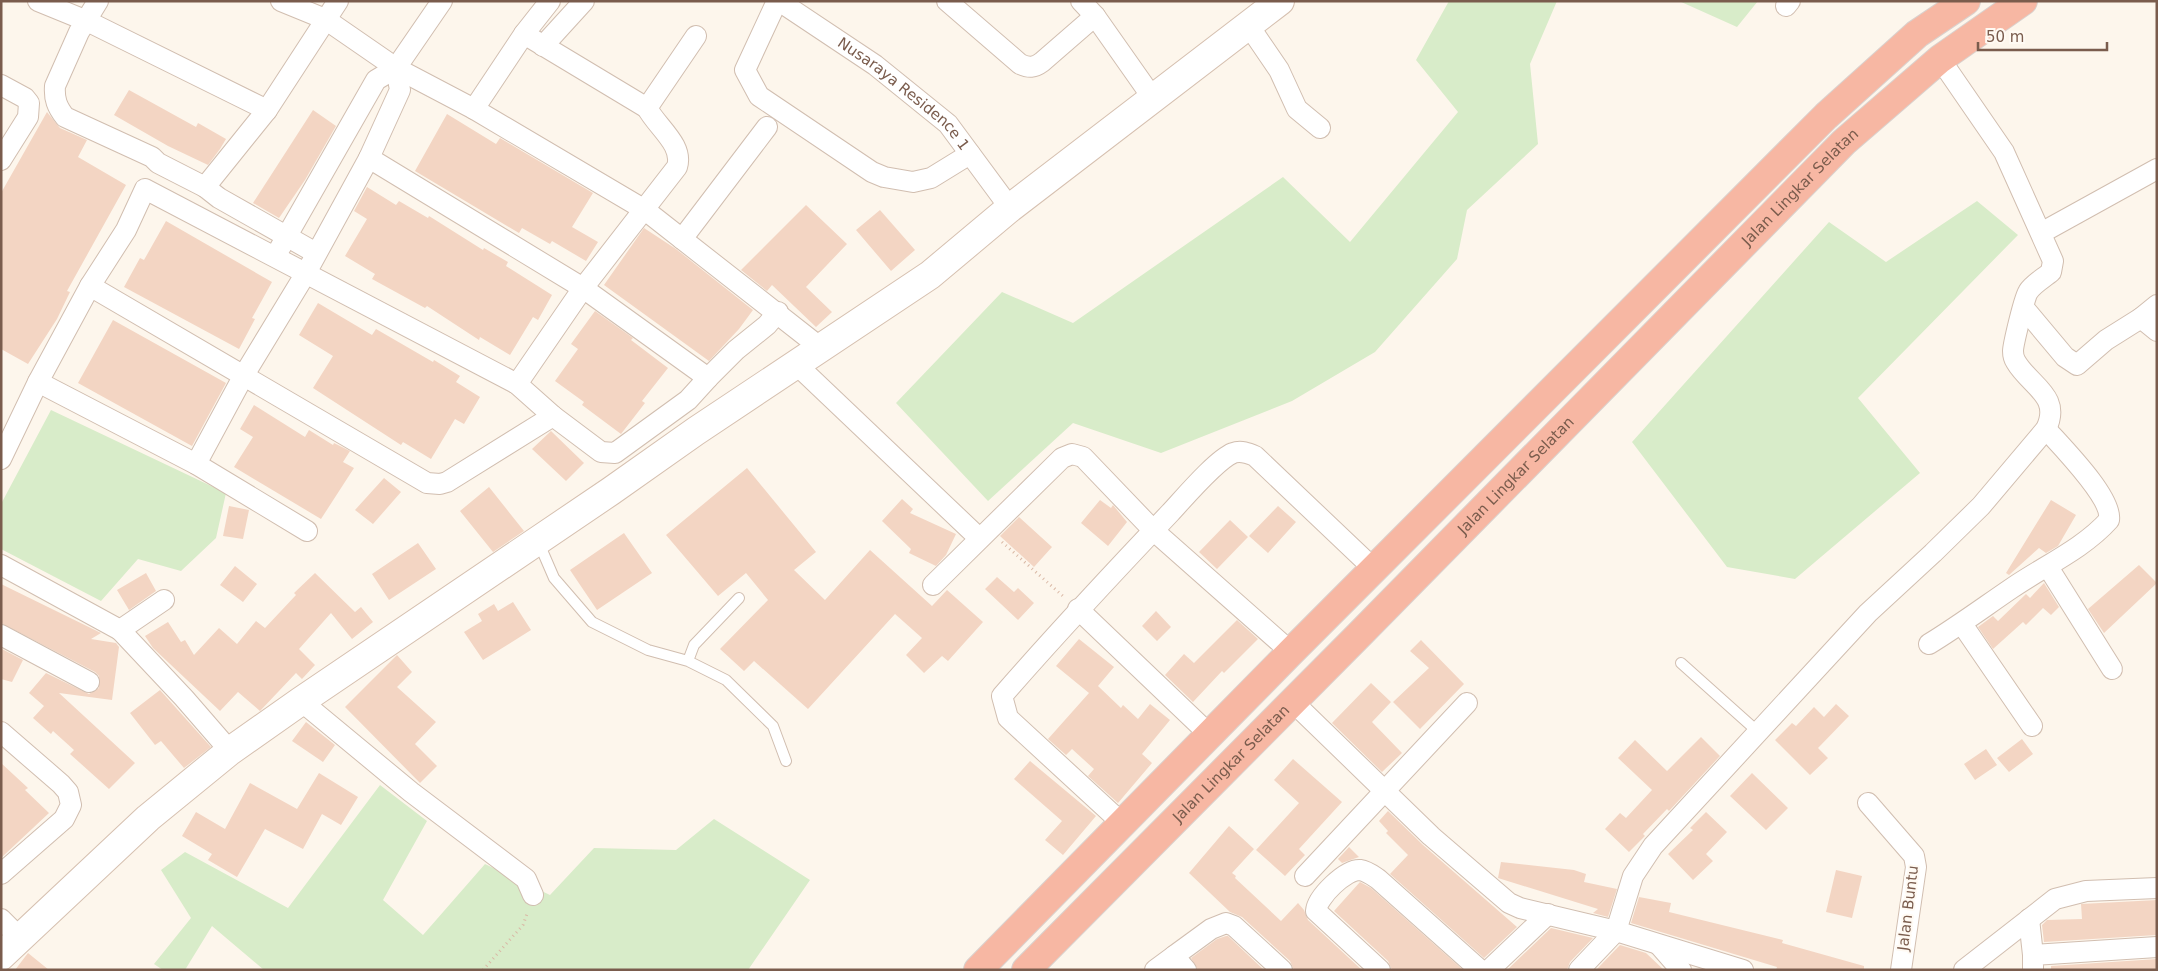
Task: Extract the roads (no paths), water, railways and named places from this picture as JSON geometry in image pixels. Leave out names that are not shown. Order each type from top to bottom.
[{"type":"highway","points":[[978,970],[1124,824],[1291,652],[1375,570],[1826,116],[1917,34],[1966,1]]},
{"type":"highway","name":"Jalan Lingkar Selatan","points":[[1026,970],[1844,142],[1940,59],[2023,1]]},
{"type":"highway","points":[[1331,614],[1358,636]]},
{"type":"street","points":[[38,1],[87,21],[267,110]]},
{"type":"street","points":[[98,1],[79,32],[55,86],[54,96],[58,109],[65,117],[152,157],[158,163],[205,187],[219,198],[316,254]]},
{"type":"street","points":[[205,187],[267,110],[338,1]]},
{"type":"street","points":[[276,257],[376,80],[396,68],[442,1]]},
{"type":"street","points":[[474,109],[524,34],[550,1]]},
{"type":"street","points":[[543,46],[584,1]]},
{"type":"street","points":[[778,1],[745,70],[759,96],[872,172],[895,181],[913,182],[931,178],[970,154]]},
{"type":"street","name":"Nusaraya Residence 1","points":[[778,1],[875,65],[948,124],[1010,208]]},
{"type":"street","points":[[1,919],[11,947],[148,818],[230,751],[300,701],[930,275],[1010,208],[1152,97],[1280,1]]},
{"type":"street","points":[[287,2],[325,19],[396,68],[474,109],[645,210],[778,312],[821,348]]},
{"type":"street","points":[[953,3],[1020,64],[1026,67],[1032,67],[1042,62],[1088,6],[1152,97]]},
{"type":"street","points":[[1248,26],[1279,70],[1297,109],[1320,128]]},
{"type":"street","points":[[516,384],[583,288],[677,167],[679,159],[677,148],[654,121],[647,108],[524,34]]},
{"type":"street","points":[[647,108],[696,36]]},
{"type":"street","points":[[1579,970],[1616,931],[1633,876],[1653,846],[1868,613],[1933,554],[1981,506],[2046,429],[2051,419],[2051,410],[2047,398],[2014,357],[2013,350],[2024,308],[2024,297],[2028,290],[2051,272],[2053,267],[2042,233],[2004,152],[1940,59]]},
{"type":"street","points":[[196,464],[244,375],[306,274],[369,158],[400,90],[396,68]]},
{"type":"street","points":[[1,85],[25,98],[30,110],[28,117],[1,160]]},
{"type":"street","points":[[682,239],[768,127]]},
{"type":"street","points":[[369,158],[583,288],[708,378]]},
{"type":"street","points":[[1,459],[38,382],[90,286],[126,230],[158,163]]},
{"type":"street","points":[[2042,233],[2157,169]]},
{"type":"street","points":[[321,178],[351,191]]},
{"type":"street","points":[[145,189],[516,384],[553,416],[601,452],[615,453],[688,400],[736,350],[767,325],[778,312]]},
{"type":"street","points":[[90,286],[422,480],[434,485],[446,482],[553,416]]},
{"type":"street","points":[[2024,308],[2065,357],[2077,364],[2085,360],[2106,340],[2141,318],[2157,305]]},
{"type":"street","points":[[2141,318],[2157,331]]},
{"type":"street","points":[[797,365],[984,534]]},
{"type":"street","points":[[38,382],[196,464],[307,531]]},
{"type":"street","points":[[1929,644],[1962,624],[2013,587],[2048,566],[2105,525],[2110,514],[2096,488],[2046,429]]},
{"type":"street","points":[[1124,824],[1008,718],[1002,696],[1078,609],[1153,530],[1225,458],[1241,451],[1255,456],[1375,570]]},
{"type":"street","points":[[933,585],[1062,458],[1072,454],[1083,457],[1153,530],[1291,652]]},
{"type":"street","points":[[1,565],[120,630],[184,698],[230,751]]},
{"type":"street","points":[[2048,566],[2112,669]]},
{"type":"street","points":[[120,630],[164,600]]},
{"type":"street","points":[[1078,609],[1210,734]]},
{"type":"street","points":[[1962,624],[2032,726]]},
{"type":"street","points":[[1,635],[89,682]]},
{"type":"street","points":[[300,701],[411,792],[526,879],[533,895]]},
{"type":"street","points":[[1292,701],[1431,836],[1509,903],[1520,908],[1616,931],[1744,970]]},
{"type":"street","points":[[1305,876],[1467,703]]},
{"type":"street","points":[[1,732],[61,784],[68,792],[71,805],[64,819],[1,874]]},
{"type":"street","name":"Jalan Buntu","points":[[1868,803],[1914,856],[1916,867],[1901,970]]},
{"type":"street","points":[[1380,970],[1316,911],[1317,904],[1333,886],[1345,876],[1358,870],[1369,872],[1378,879],[1480,970]]},
{"type":"street","points":[[1964,970],[2055,899],[2068,894],[2086,891],[2157,888]]},
{"type":"street","points":[[1489,970],[1548,914]]},
{"type":"street","points":[[2029,918],[2033,963],[2157,946]]},
{"type":"street","points":[[1156,970],[1180,963],[1211,929],[1226,923],[1234,926],[1282,970]]},
{"type":"street","points":[[1660,945],[1681,970]]},
{"type":"lane","points":[[538,540],[554,578],[592,622],[648,650],[688,661],[726,680],[759,710],[773,726],[786,761]]},
{"type":"lane","points":[[688,661],[694,646],[738,598]]},
{"type":"lane","points":[[1681,663],[1758,731]]}]
